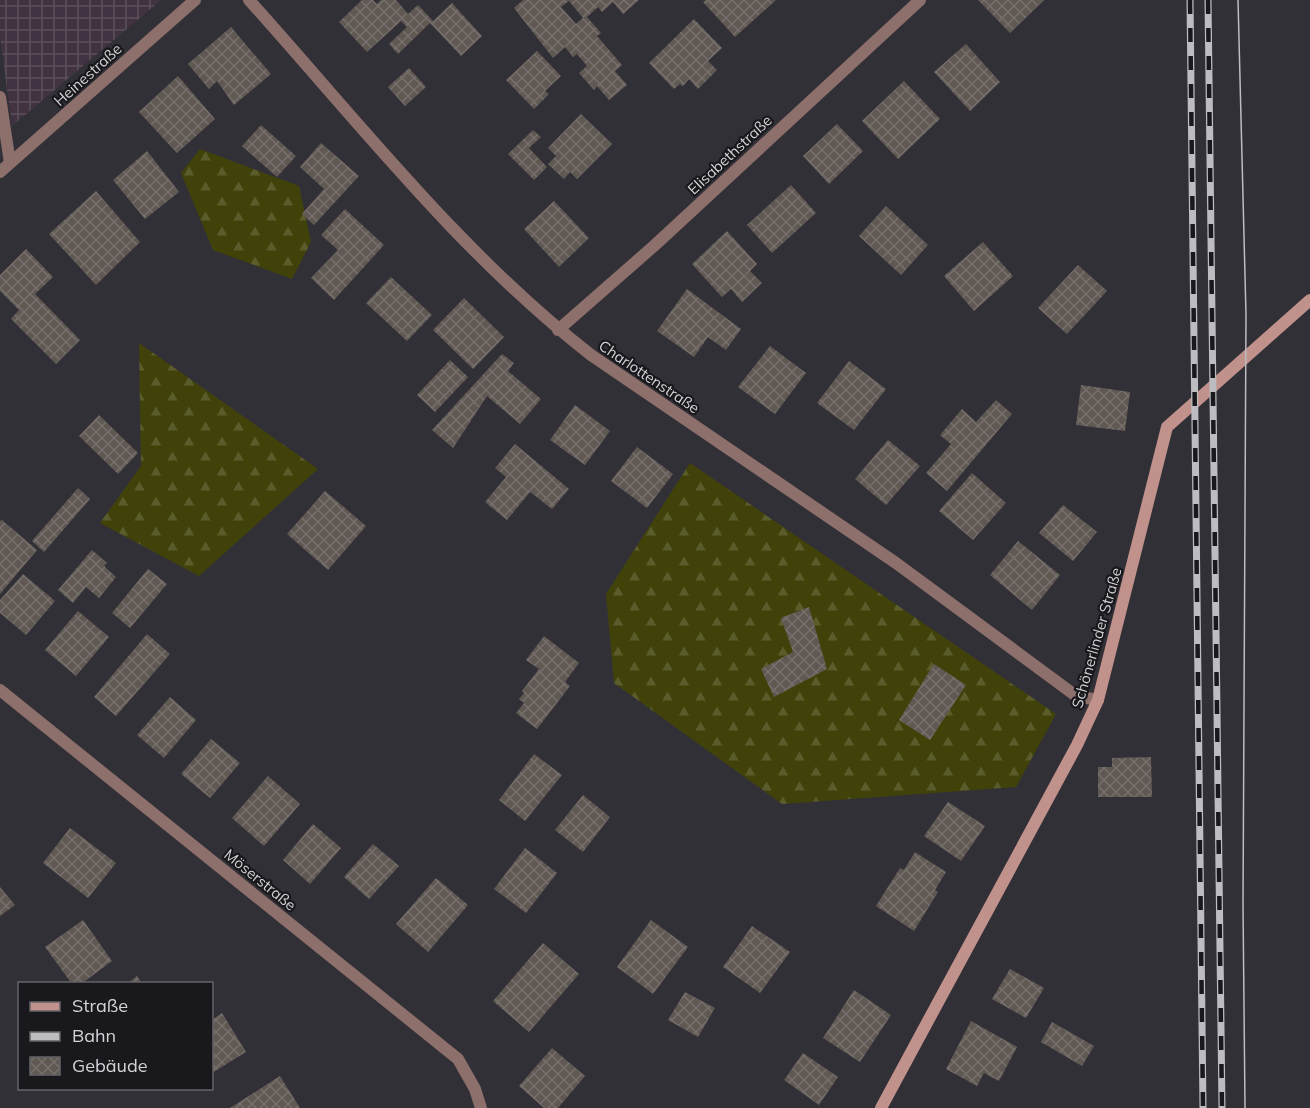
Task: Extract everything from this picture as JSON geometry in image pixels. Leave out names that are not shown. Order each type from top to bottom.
[{"type":"street","name":"Heinestraße","points":[[0,172],[195,0]]},
{"type":"street","name":"Charlottenstraße","points":[[249,0],[457,233],[558,330],[896,564],[1076,696],[1098,700]]},
{"type":"street","name":"Elisabethstraße","points":[[558,330],[655,245],[920,0]]},
{"type":"street","points":[[0,97],[10,164]]},
{"type":"street","name":"Schönerlinder Straße","points":[[881,1108],[1077,745],[1098,700],[1167,427],[1310,300]]},
{"type":"street","name":"Möserstraße","points":[[0,690],[458,1059],[475,1089],[481,1108]]},
{"type":"shaded area","points":[[0,0],[161,0],[12,126],[0,36]]},
{"type":"green space","points":[[200,149],[299,186],[311,242],[292,279],[213,250],[181,173]]},
{"type":"green space","points":[[139,343],[318,469],[199,576],[100,523],[141,466]]},
{"type":"green space","points":[[690,463],[1056,714],[1016,787],[782,804],[614,683],[606,594]]},
{"type":"building","points":[[362,0],[373,0],[377,4],[381,0],[396,0],[408,14],[418,5],[433,21],[452,3],[482,36],[461,56],[430,23],[398,54],[389,44],[407,27],[401,21],[367,52],[339,22]]},
{"type":"building","points":[[523,0],[639,0],[623,14],[613,2],[602,12],[598,7],[587,17],[601,33],[597,36],[622,65],[615,71],[627,85],[609,100],[597,86],[594,90],[579,73],[587,66],[577,54],[573,57],[565,47],[553,58],[514,8]],"holes":[[[569,1],[583,18],[576,24],[561,7]]]},
{"type":"building","points":[[706,0],[776,0],[735,37],[703,2]]},
{"type":"building","points":[[978,0],[1044,0],[1010,33]]},
{"type":"building","points":[[694,19],[722,48],[708,61],[717,70],[698,89],[689,79],[683,86],[680,84],[674,89],[649,63]]},
{"type":"building","points":[[231,27],[271,74],[234,105],[217,81],[209,89],[188,64]]},
{"type":"building","points":[[966,44],[1000,82],[970,111],[934,72]]},
{"type":"building","points":[[537,51],[561,76],[545,91],[549,94],[534,109],[506,80]]},
{"type":"building","points":[[409,68],[426,87],[405,106],[388,87]]},
{"type":"building","points":[[178,76],[215,119],[177,153],[139,112]]},
{"type":"building","points":[[904,81],[940,119],[898,159],[862,121]]},
{"type":"building","points":[[581,114],[612,144],[577,179],[570,172],[564,179],[548,164],[556,156],[548,148]]},
{"type":"building","points":[[837,124],[863,151],[829,184],[803,156]]},
{"type":"building","points":[[261,125],[296,156],[277,177],[242,146]]},
{"type":"building","points":[[533,130],[541,137],[529,148],[547,167],[534,180],[508,154]]},
{"type":"building","points":[[321,143],[359,176],[314,225],[302,214],[324,189],[300,167]]},
{"type":"building","points":[[147,151],[179,192],[145,219],[113,180]]},
{"type":"building","points":[[791,185],[816,213],[772,253],[747,225]]},
{"type":"building","points":[[96,191],[140,242],[96,285],[49,234]]},
{"type":"building","points":[[554,201],[589,238],[559,267],[524,229]]},
{"type":"building","points":[[886,206],[928,245],[901,275],[859,236]]},
{"type":"building","points":[[345,209],[384,245],[334,300],[311,278],[338,250],[321,235]]},
{"type":"building","points":[[727,231],[757,264],[750,271],[762,283],[742,302],[731,289],[722,297],[692,264]]},
{"type":"building","points":[[983,242],[1013,276],[974,311],[944,276]]},
{"type":"building","points":[[26,249],[53,277],[35,294],[80,340],[56,364],[11,319],[19,310],[0,291],[0,275]]},
{"type":"building","points":[[1078,265],[1107,291],[1067,334],[1038,308]]},
{"type":"building","points":[[391,277],[432,315],[407,341],[366,303]]},
{"type":"building","points":[[687,289],[741,329],[726,350],[708,337],[694,357],[657,331]]},
{"type":"building","points":[[464,298],[504,337],[473,369],[433,330]]},
{"type":"building","points":[[770,346],[806,373],[775,414],[738,387]]},
{"type":"building","points":[[502,354],[514,363],[508,371],[541,399],[520,424],[487,396],[453,448],[432,430]]},
{"type":"building","points":[[450,360],[468,377],[435,412],[417,395]]},
{"type":"building","points":[[849,361],[886,389],[854,430],[817,403]]},
{"type":"building","points":[[1081,385],[1130,392],[1125,431],[1076,425]]},
{"type":"building","points":[[996,400],[1012,414],[947,491],[926,473],[951,444],[940,435],[962,409],[976,422]]},
{"type":"building","points":[[575,405],[610,431],[585,465],[550,440]]},
{"type":"building","points":[[99,415],[138,453],[118,474],[79,436]]},
{"type":"building","points":[[888,440],[920,466],[886,505],[855,479]]},
{"type":"building","points":[[515,444],[569,489],[552,509],[530,492],[507,520],[485,502],[506,477],[495,468]]},
{"type":"building","points":[[637,447],[673,474],[647,508],[611,481]]},
{"type":"building","points":[[972,473],[1006,503],[973,540],[939,511]]},
{"type":"building","points":[[78,488],[90,499],[44,552],[32,541]]},
{"type":"building","points":[[325,491],[366,526],[328,570],[287,534]]},
{"type":"building","points":[[1063,505],[1097,532],[1073,561],[1039,533]]},
{"type":"building","points":[[2,520],[37,550],[0,594],[0,521]]},
{"type":"building","points":[[1018,541],[1060,575],[1032,610],[990,575]]},
{"type":"building","points":[[92,550],[107,563],[104,566],[116,577],[99,598],[86,587],[73,603],[58,590]]},
{"type":"building","points":[[148,569],[167,584],[130,628],[112,613]]},
{"type":"building","points":[[23,574],[55,601],[26,635],[0,613],[0,600]]},
{"type":"building","points":[[809,607],[827,669],[774,697],[761,669],[793,652],[781,618]]},
{"type":"building","points":[[78,611],[109,637],[76,676],[45,650]]},
{"type":"building","points":[[147,634],[170,654],[116,716],[94,697]]},
{"type":"building","points":[[544,636],[579,663],[565,682],[570,686],[537,729],[516,713],[524,703],[519,699],[524,693],[522,691],[539,669],[526,660]]},
{"type":"building","points":[[934,664],[966,685],[930,740],[899,720]]},
{"type":"building","points":[[170,697],[196,720],[164,758],[137,735]]},
{"type":"building","points":[[211,739],[240,763],[210,798],[181,774]]},
{"type":"building","points":[[534,754],[562,775],[525,821],[499,800]]},
{"type":"building","points":[[1151,757],[1152,797],[1098,797],[1098,767],[1112,767],[1112,758]]},
{"type":"building","points":[[268,776],[300,804],[264,846],[232,818]]},
{"type":"building","points":[[583,795],[610,817],[583,852],[555,830]]},
{"type":"building","points":[[948,802],[985,826],[961,861],[924,836]]},
{"type":"building","points":[[313,824],[341,848],[310,884],[283,860]]},
{"type":"building","points":[[70,828],[116,863],[88,898],[43,863]]},
{"type":"building","points":[[373,844],[399,866],[369,899],[344,877]]},
{"type":"building","points":[[525,848],[557,873],[526,913],[494,889]]},
{"type":"building","points":[[915,852],[946,872],[935,890],[938,892],[914,931],[876,906],[900,868],[904,870]]},
{"type":"building","points":[[436,878],[468,905],[428,952],[396,924]]},
{"type":"building","points":[[0,887],[15,905],[0,916]]},
{"type":"building","points":[[83,920],[112,961],[84,982],[71,982],[45,947]]},
{"type":"building","points":[[651,920],[688,947],[653,994],[617,967]]},
{"type":"building","points":[[752,926],[790,952],[760,993],[723,967]]},
{"type":"building","points":[[543,943],[579,974],[529,1032],[493,1001]]},
{"type":"building","points":[[1010,969],[1044,988],[1026,1018],[992,999]]},
{"type":"building","points":[[137,976],[141,982],[130,982]]},
{"type":"building","points":[[854,990],[891,1015],[860,1062],[823,1038]]},
{"type":"building","points":[[685,992],[715,1008],[698,1037],[668,1020]]},
{"type":"building","points":[[222,1013],[246,1052],[213,1072],[213,1019]]},
{"type":"building","points":[[971,1021],[1017,1047],[999,1081],[984,1073],[977,1086],[946,1069]]},
{"type":"building","points":[[1052,1022],[1094,1046],[1082,1066],[1041,1042]]},
{"type":"building","points":[[552,1048],[585,1076],[558,1108],[544,1108],[519,1086]]},
{"type":"building","points":[[803,1053],[838,1077],[819,1105],[784,1080]]},
{"type":"building","points":[[280,1076],[300,1108],[230,1108]]},
{"type":"tram line","points":[[1238,0],[1246,315],[1243,905],[1245,1108]]},
{"type":"railway","points":[[1190,0],[1203,1108]]},
{"type":"railway","points":[[1208,0],[1222,1108]]}]
